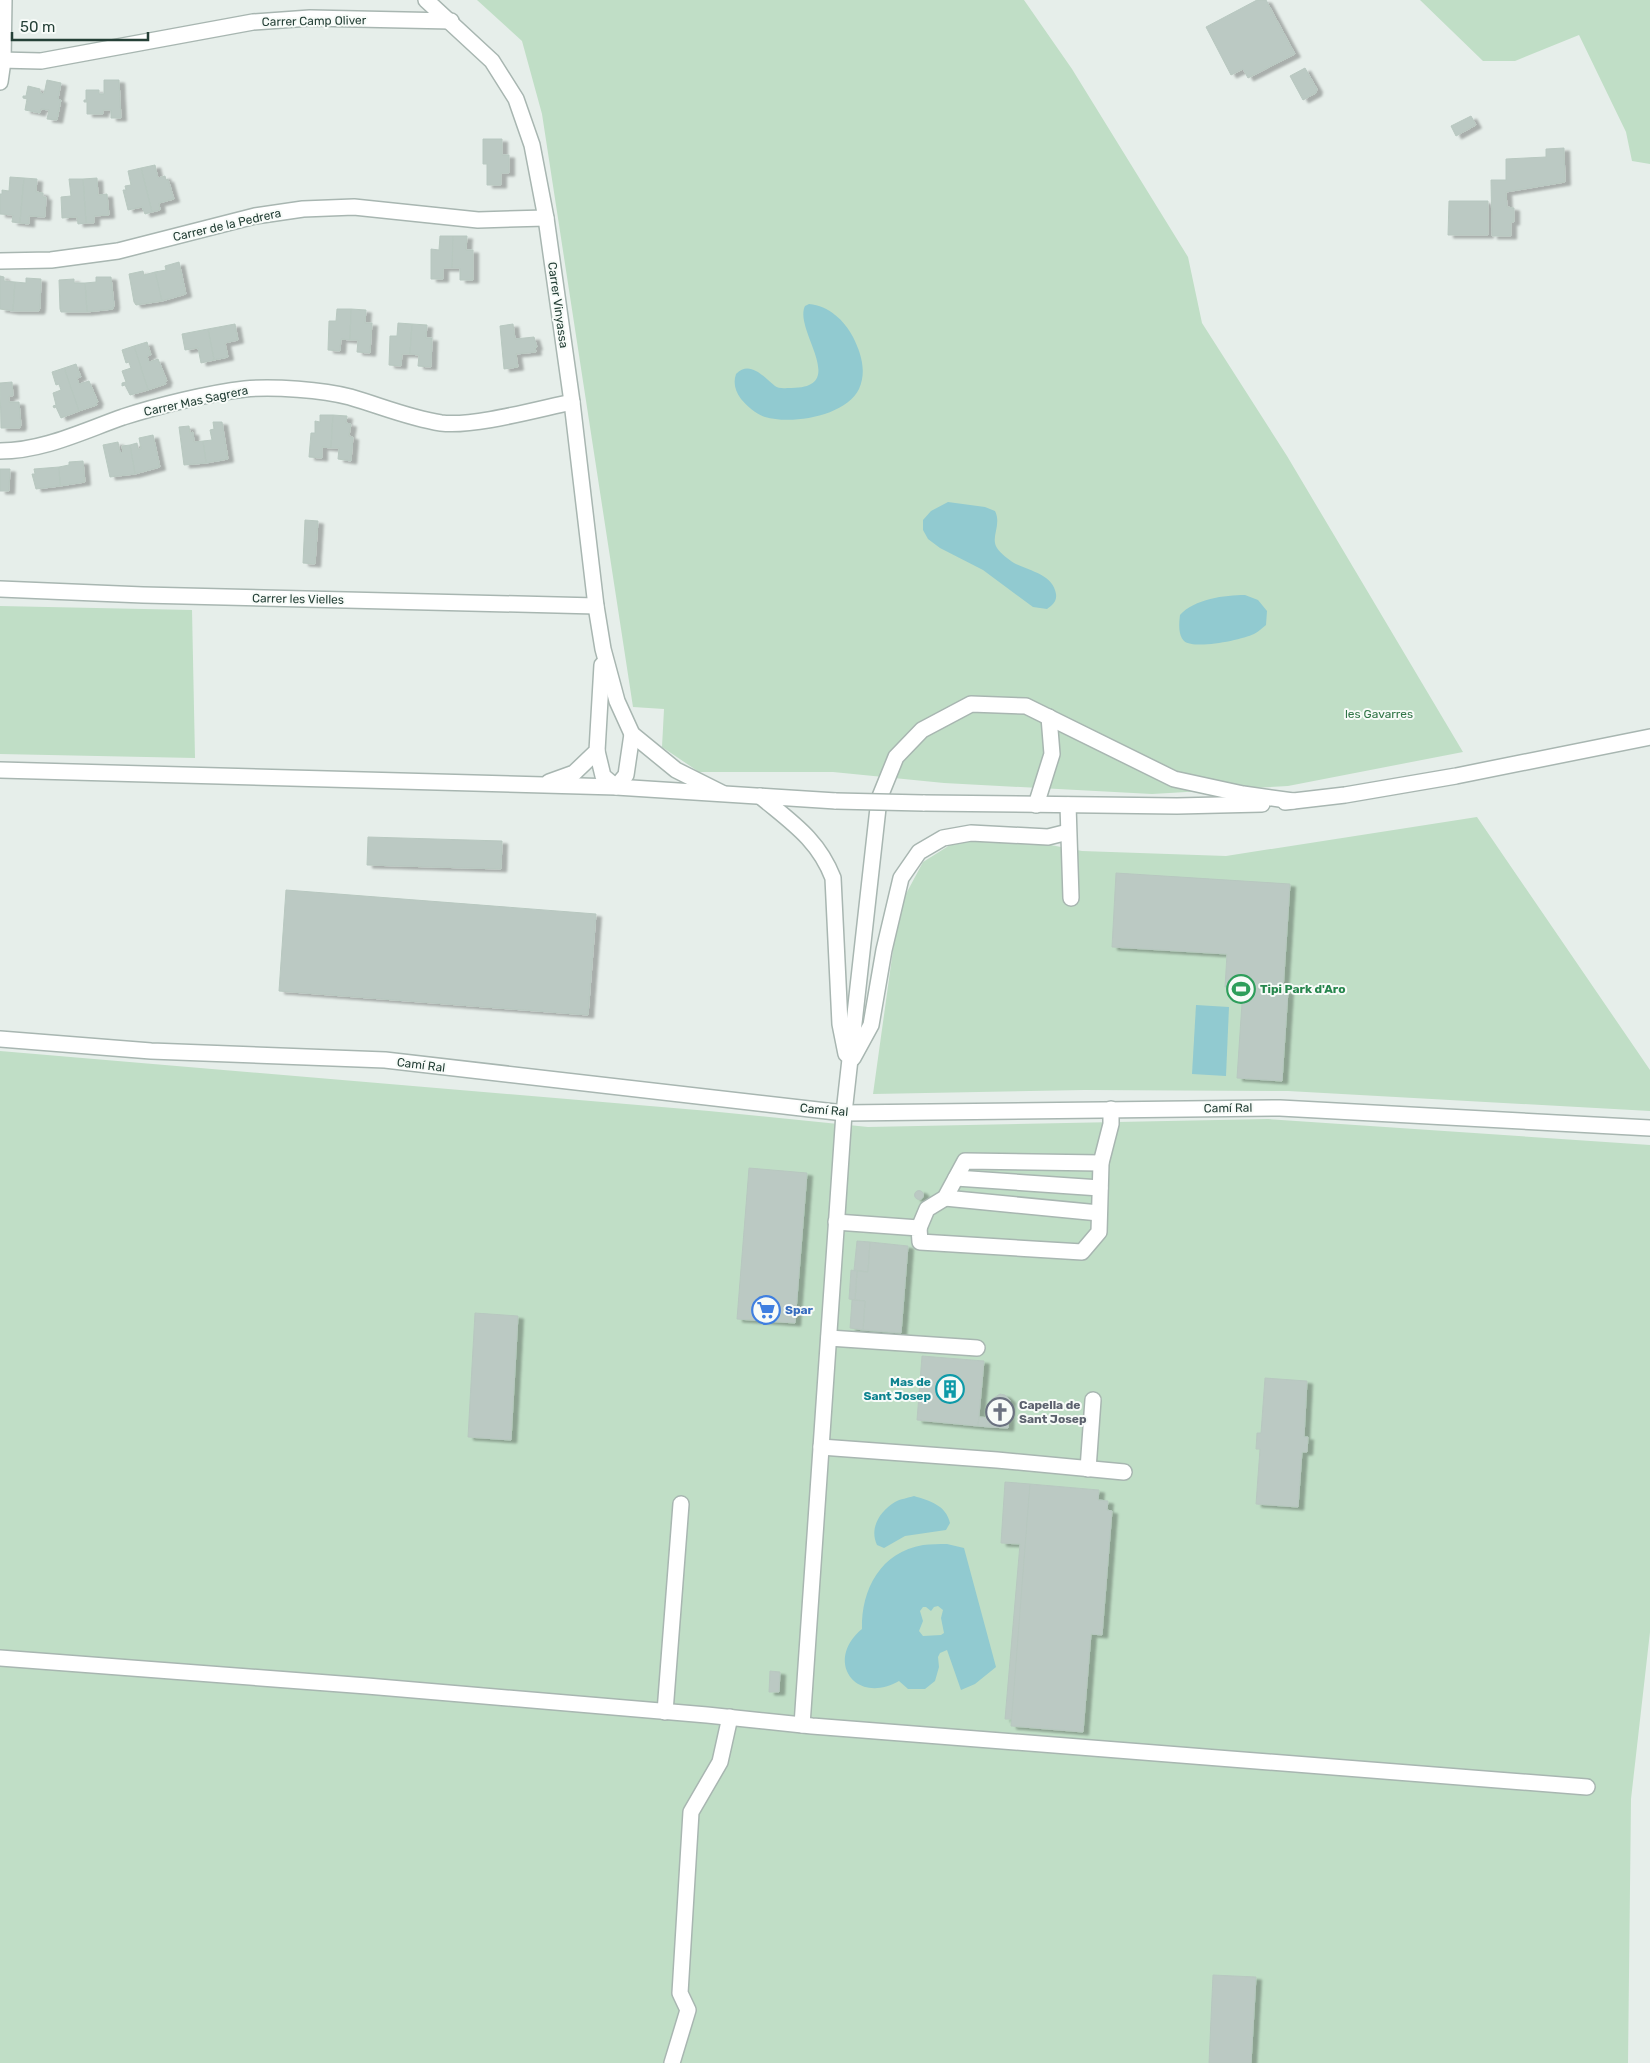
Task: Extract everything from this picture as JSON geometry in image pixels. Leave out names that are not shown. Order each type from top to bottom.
[{"type":"street","points":[[0,82],[4,0]]},
{"type":"street","name":"Carrer Vinyassa","points":[[426,0],[492,60],[516,99],[532,145],[546,218],[572,402],[596,606],[603,649]]},
{"type":"street","name":"Carrer Camp Oliver","points":[[2,60],[41,61],[253,22],[310,18],[451,21]]},
{"type":"street","name":"Carrer de la Pedrera","points":[[0,261],[52,260],[118,252],[256,216],[303,209],[354,207],[478,220],[546,218]]},
{"type":"street","name":"Carrer Mas Sagrera","points":[[0,451],[48,444],[125,416],[245,389],[292,389],[349,397],[396,413],[443,423],[477,421],[572,402]]},
{"type":"street","name":"Carrer les Vielles","points":[[0,589],[143,595],[596,606]]},
{"type":"street","points":[[603,649],[617,700],[632,734],[676,770],[722,794]]},
{"type":"street","points":[[603,649],[597,751],[603,776],[616,787]]},
{"type":"street","points":[[802,1725],[843,1119],[879,799],[896,757],[922,730],[971,704],[1026,706],[1174,779],[1244,794],[1294,801]]},
{"type":"street","points":[[1036,805],[1052,754],[1049,717]]},
{"type":"street","points":[[616,787],[626,775],[632,734]]},
{"type":"street","points":[[0,770],[616,787],[836,801],[1036,805],[1238,805],[1345,795],[1456,776],[1650,737]]},
{"type":"street","points":[[542,785],[574,773],[597,751]]},
{"type":"street","points":[[760,796],[808,836],[818,847],[827,862],[833,878],[840,1024],[849,1066]]},
{"type":"street","points":[[1068,805],[1071,898]]},
{"type":"street","points":[[849,1066],[871,1025],[884,950],[901,878],[919,852],[944,838],[971,833],[1048,837],[1068,832]]},
{"type":"street","name":"Camí Ral","points":[[0,1039],[151,1051],[385,1060],[843,1119],[1111,1109],[1280,1108],[1650,1128]]},
{"type":"street","points":[[1101,1163],[965,1161],[945,1198],[927,1209],[919,1228],[920,1242],[1082,1252],[1098,1232],[1101,1163],[1112,1124],[1111,1109]]},
{"type":"street","points":[[956,1178],[1100,1188]]},
{"type":"street","points":[[945,1198],[1099,1213]]},
{"type":"street","points":[[836,1222],[919,1228]]},
{"type":"street","points":[[829,1338],[977,1348]]},
{"type":"street","points":[[1088,1469],[1093,1400]]},
{"type":"street","points":[[821,1447],[997,1460],[1124,1472]]},
{"type":"street","points":[[666,1712],[681,1504]]},
{"type":"street","points":[[0,1658],[367,1686],[730,1717],[802,1725],[1587,1787]]},
{"type":"street","points":[[672,2063],[688,2010],[680,1993],[691,1812],[720,1762],[730,1717]]},
{"type":"green space","name":"les Gavarres","points":[[477,0],[1024,0],[1072,69],[1188,257],[1202,323],[1287,456],[1463,752],[1288,786],[1152,794],[944,783],[833,772],[699,772],[662,747],[664,709],[633,707],[542,114],[522,41]]},
{"type":"green space","points":[[1420,0],[1650,0],[1650,164],[1632,161],[1626,132],[1579,35],[1515,61],[1483,61]]},
{"type":"green space","points":[[0,606],[192,610],[195,758],[0,754]]},
{"type":"green space","name":"Tipi Park d'Aro","points":[[1477,817],[1650,1070],[1650,1111],[1288,1091],[1085,1090],[873,1094],[899,907],[923,862],[958,840],[1035,842],[1082,851],[1226,856]]},
{"type":"green space","points":[[0,1051],[709,1111],[868,1127],[1268,1119],[1650,1145],[1650,1632],[1631,1799],[1628,2063],[0,2063]]},
{"type":"water","points":[[809,304],[816,305],[835,315],[853,337],[863,369],[859,389],[843,406],[817,416],[789,420],[762,416],[743,402],[739,396],[735,384],[736,374],[747,368],[752,369],[776,387],[782,388],[808,386],[816,379],[818,369],[816,356],[803,316],[805,306]]},
{"type":"water","points":[[948,502],[985,507],[995,511],[997,521],[995,544],[997,548],[1014,563],[1040,574],[1050,582],[1056,594],[1053,604],[1047,609],[1033,607],[983,570],[940,548],[928,539],[923,530],[923,520],[931,511]]},
{"type":"water","points":[[1245,595],[1258,600],[1267,611],[1266,625],[1257,632],[1239,639],[1218,643],[1198,645],[1184,641],[1179,629],[1180,615],[1186,610],[1193,605],[1210,599]]},
{"type":"water","points":[[1196,1005],[1229,1007],[1226,1076],[1192,1074]]},
{"type":"water","points":[[914,1496],[936,1505],[945,1512],[950,1523],[946,1530],[905,1536],[884,1548],[877,1545],[874,1532],[877,1520],[895,1502]]},
{"type":"water","points":[[947,1544],[964,1548],[996,1667],[975,1684],[961,1690],[947,1650],[940,1653],[938,1657],[939,1667],[935,1681],[925,1689],[908,1689],[899,1681],[883,1687],[869,1688],[858,1684],[850,1676],[845,1666],[846,1654],[851,1641],[862,1629],[865,1600],[876,1575],[896,1555],[908,1549],[923,1545]],"holes":[[[938,1606],[943,1610],[941,1618],[944,1633],[941,1635],[923,1636],[919,1631],[923,1621],[920,1611],[923,1607],[931,1611],[934,1607]]]},
{"type":"building","points":[[1257,0],[1266,0],[1295,54],[1248,78],[1243,69],[1231,75],[1206,27]]},
{"type":"building","points":[[1305,68],[1317,89],[1316,93],[1303,100],[1290,76]]},
{"type":"building","points":[[47,80],[61,83],[58,99],[61,100],[57,120],[47,119],[49,110],[41,109],[40,113],[25,110],[27,99],[23,98],[23,96],[26,96],[28,86],[40,89],[40,93],[44,94]]},
{"type":"building","points":[[104,80],[119,80],[121,118],[111,118],[111,110],[103,110],[103,114],[87,114],[87,102],[84,102],[86,100],[86,90],[99,90],[99,94],[104,94]]},
{"type":"building","points":[[1471,116],[1476,125],[1456,136],[1451,126]]},
{"type":"building","points":[[483,139],[502,139],[502,155],[509,155],[509,173],[501,173],[501,185],[487,185],[487,164],[483,164]]},
{"type":"building","points":[[1564,148],[1565,182],[1506,192],[1507,207],[1514,208],[1511,236],[1492,236],[1491,180],[1506,180],[1506,159],[1546,157],[1546,149]]},
{"type":"building","points":[[155,165],[158,178],[165,176],[166,180],[168,179],[174,199],[159,203],[160,210],[152,212],[141,168]]},
{"type":"building","points":[[141,168],[152,212],[145,214],[142,207],[128,210],[123,190],[126,190],[125,186],[131,185],[128,171]]},
{"type":"building","points":[[10,177],[24,178],[20,223],[12,222],[13,215],[0,214],[0,194],[2,194],[2,190],[9,191]]},
{"type":"building","points":[[24,178],[37,179],[36,192],[43,193],[43,197],[46,197],[45,217],[29,216],[29,224],[20,223]]},
{"type":"building","points":[[97,178],[98,195],[107,194],[109,215],[94,216],[94,223],[86,223],[83,179]]},
{"type":"building","points":[[69,179],[83,179],[86,223],[78,224],[77,217],[62,218],[61,197],[71,196]]},
{"type":"building","points":[[1449,201],[1488,201],[1488,235],[1448,235]]},
{"type":"building","points":[[440,236],[453,236],[452,268],[443,268],[443,279],[431,279],[431,249],[439,250]]},
{"type":"building","points":[[453,236],[467,236],[466,250],[473,250],[473,280],[460,280],[460,268],[452,268]]},
{"type":"building","points":[[179,262],[186,294],[162,301],[155,272],[166,270],[165,266]]},
{"type":"building","points":[[143,271],[144,275],[155,272],[162,301],[136,305],[134,302],[129,274]]},
{"type":"building","points":[[0,276],[4,277],[4,281],[15,282],[13,311],[0,309]]},
{"type":"building","points":[[96,277],[111,277],[113,309],[87,312],[85,283],[96,282]]},
{"type":"building","points":[[26,278],[41,279],[39,311],[13,311],[15,282],[26,283]]},
{"type":"building","points":[[74,279],[74,283],[85,283],[87,312],[61,312],[59,280]]},
{"type":"building","points":[[337,309],[351,309],[350,340],[341,339],[340,351],[328,350],[329,321],[336,321]]},
{"type":"building","points":[[351,309],[366,310],[365,323],[372,323],[370,353],[357,352],[358,340],[350,340]]},
{"type":"building","points":[[398,323],[412,324],[410,354],[402,354],[401,366],[389,365],[390,336],[397,336]]},
{"type":"building","points":[[235,324],[238,340],[225,343],[228,357],[214,360],[208,329]]},
{"type":"building","points":[[412,324],[427,325],[426,338],[432,338],[431,367],[418,366],[419,355],[410,354]]},
{"type":"building","points":[[513,324],[515,339],[534,337],[537,347],[535,347],[536,352],[516,354],[518,367],[504,369],[500,326]]},
{"type":"building","points":[[208,329],[214,360],[201,363],[198,348],[185,350],[182,334]]},
{"type":"building","points":[[147,342],[151,355],[147,356],[149,362],[158,359],[167,381],[165,381],[166,384],[148,390],[134,346]]},
{"type":"building","points":[[134,346],[148,390],[130,395],[125,385],[122,386],[122,383],[126,382],[122,371],[131,368],[129,362],[126,363],[122,350]]},
{"type":"building","points":[[76,364],[81,377],[77,378],[79,384],[89,381],[98,402],[96,402],[97,405],[79,411],[64,368]]},
{"type":"building","points":[[64,368],[79,411],[61,418],[56,407],[54,408],[53,406],[56,405],[53,393],[61,390],[59,384],[56,385],[52,372]]},
{"type":"building","points":[[12,382],[13,396],[9,396],[9,402],[19,402],[21,425],[20,428],[1,428],[0,383]]},
{"type":"building","points":[[320,415],[333,415],[331,448],[322,447],[322,458],[309,457],[311,433],[315,433],[315,421],[320,422]]},
{"type":"building","points":[[333,415],[347,416],[346,423],[351,424],[349,436],[353,437],[351,461],[338,459],[339,448],[331,448]]},
{"type":"building","points":[[213,422],[222,422],[228,459],[206,463],[203,441],[212,440],[210,430],[214,429]]},
{"type":"building","points":[[189,426],[190,433],[193,432],[194,442],[203,441],[206,463],[184,465],[179,427]]},
{"type":"building","points":[[153,435],[160,467],[135,474],[130,445],[137,443],[138,449],[141,449],[139,438]]},
{"type":"building","points":[[118,442],[120,453],[123,452],[122,446],[130,445],[135,474],[110,477],[103,445]]},
{"type":"building","points":[[83,461],[85,482],[60,486],[59,467],[69,465],[69,462]]},
{"type":"building","points":[[59,467],[60,486],[36,489],[32,474],[35,474],[34,469]]},
{"type":"building","points":[[0,469],[10,469],[9,491],[0,491]]},
{"type":"building","points":[[305,520],[318,521],[315,564],[303,563]]},
{"type":"building","points":[[368,837],[502,841],[501,869],[367,865]]},
{"type":"building","name":"Tipi Park d'Aro","points":[[1116,873],[1290,884],[1283,990],[1225,987],[1227,954],[1112,947]]},
{"type":"building","points":[[286,890],[596,914],[588,1015],[279,991]]},
{"type":"building","points":[[1243,988],[1288,991],[1282,1081],[1237,1078]]},
{"type":"building","points":[[749,1168],[807,1173],[795,1323],[737,1319]]},
{"type":"building","points":[[919,1191],[923,1195],[919,1199],[915,1195]]},
{"type":"building","points":[[857,1241],[870,1242],[868,1272],[854,1270]]},
{"type":"building","points":[[870,1242],[908,1246],[901,1333],[863,1330],[865,1301],[855,1300],[857,1271],[868,1272]]},
{"type":"building","points":[[851,1270],[857,1271],[855,1300],[849,1299]]},
{"type":"building","points":[[852,1300],[865,1301],[863,1330],[850,1328]]},
{"type":"building","points":[[475,1313],[518,1316],[511,1440],[468,1437]]},
{"type":"building","name":"Mas de Sant Josep","points":[[922,1356],[984,1361],[978,1426],[917,1420]]},
{"type":"building","points":[[1265,1378],[1307,1381],[1304,1437],[1308,1437],[1307,1452],[1302,1452],[1298,1507],[1256,1504],[1260,1449],[1256,1449],[1257,1433],[1261,1433]]},
{"type":"building","name":"Capella de Sant Josep","points":[[1000,1394],[1005,1395],[1010,1400],[1008,1428],[989,1427],[992,1399]]},
{"type":"building","points":[[979,1417],[990,1418],[989,1427],[978,1426]]},
{"type":"building","points":[[1005,1482],[1030,1484],[1012,1719],[1005,1719],[1020,1544],[1001,1543]]},
{"type":"building","points":[[1030,1484],[1099,1490],[1098,1500],[1108,1501],[1107,1510],[1112,1511],[1102,1635],[1091,1634],[1083,1732],[1011,1726]]},
{"type":"building","points":[[770,1671],[780,1672],[779,1692],[769,1692]]},
{"type":"building","points":[[1213,1975],[1256,1977],[1251,2063],[1209,2063]]},
{"type":"place","name":"Tipi Park d'Aro","points":[[1241,989]]},
{"type":"place","name":"Spar","points":[[766,1310]]},
{"type":"place","name":"Mas de Sant Josep","points":[[950,1389]]},
{"type":"place","name":"Capella de Sant Josep","points":[[1000,1412]]}]
